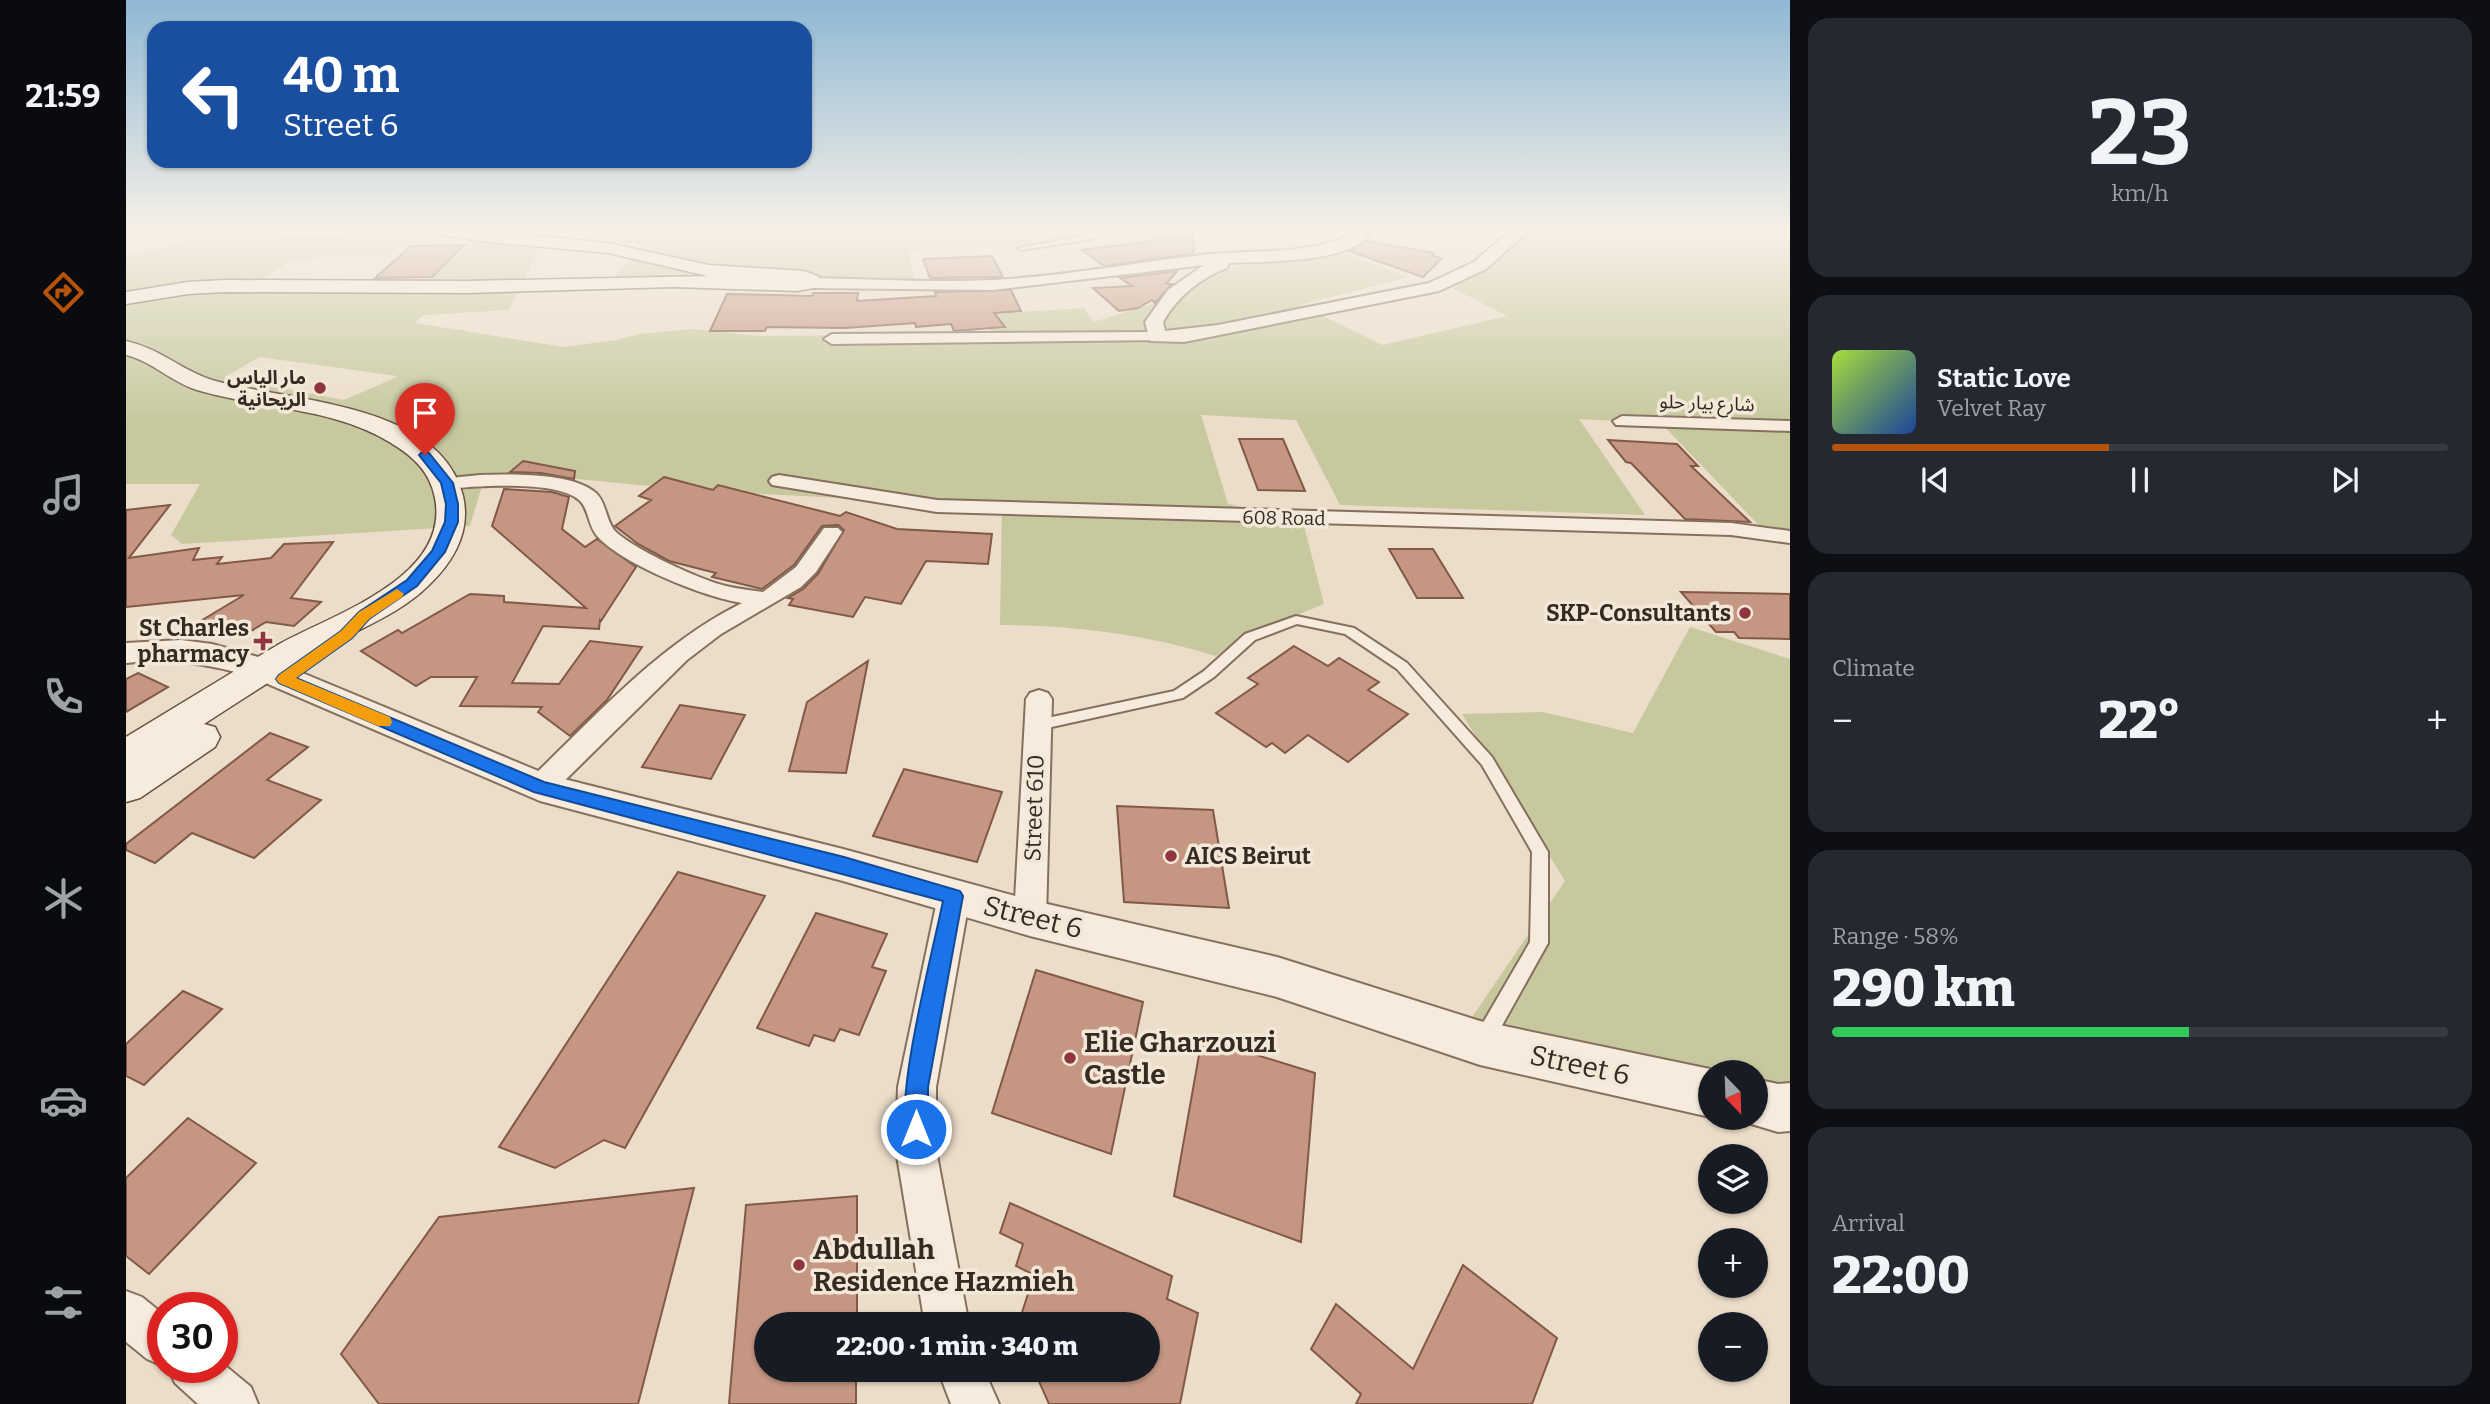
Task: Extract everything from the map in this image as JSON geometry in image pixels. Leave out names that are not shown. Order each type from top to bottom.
[{"type":"main road","points":[[126,298],[148,295]]},
{"type":"main road","points":[[126,348],[151,354],[198,382],[323,408],[351,417],[405,441],[425,455],[447,483],[452,504],[452,522],[439,552],[412,583],[364,615],[346,635],[126,755]]},
{"type":"main road","points":[[126,788],[228,720],[274,674]]},
{"type":"street","points":[[1157,337],[1154,322],[1175,295]]},
{"type":"street","points":[[832,339],[1184,337],[1392,295]]},
{"type":"street","name":"شارع بيار حلو","points":[[1622,421],[1790,426]]},
{"type":"street","points":[[447,483],[495,479],[574,489],[589,497],[603,531],[617,544],[694,583],[723,593],[764,599]]},
{"type":"street","name":"608 Road","points":[[779,481],[937,506],[1731,528],[1790,537]]},
{"type":"street","points":[[540,787],[683,651],[716,625],[782,591],[804,572],[831,532]]},
{"type":"street","name":"Street 6","points":[[126,653],[163,649],[200,650],[274,674],[540,787],[844,865],[1030,918],[1277,977],[1480,1043],[1698,1090]]},
{"type":"street","name":"Street 610","points":[[1030,918],[1038,712]]},
{"type":"street","points":[[945,1312],[916,1150],[917,1087],[954,896]]},
{"type":"street","points":[[1768,1106],[1790,1107]]},
{"type":"street","points":[[126,1313],[147,1330]]},
{"type":"street","points":[[966,1382],[975,1404]]},
{"type":"street","points":[[210,1383],[234,1404]]},
{"type":"lane","points":[[1038,712],[1178,695],[1209,674],[1250,637],[1296,620],[1349,631],[1402,666],[1487,761],[1540,852],[1538,943],[1480,1043]]},
{"type":"green space","points":[[126,295],[517,295],[509,310],[424,315],[415,323],[564,347],[640,334],[691,329],[760,336],[992,334],[985,314],[1084,308],[1093,322],[1175,295],[1341,295],[1300,305],[1383,345],[1507,316],[1465,295],[1790,295],[1790,540],[1769,536],[1661,423],[1579,419],[1645,515],[1340,505],[1296,420],[1201,415],[1228,504],[1303,522],[1324,604],[1268,627],[1216,656],[1109,632],[1000,625],[1002,506],[702,491],[525,474],[485,476],[470,526],[182,544],[171,535],[200,484],[126,484]],"holes":[[[260,357],[397,377],[344,400],[224,377]]]},
{"type":"green space","points":[[1690,627],[1790,659],[1790,1090],[1768,1087],[1768,1060],[1698,1060],[1698,1072],[1455,1042],[1565,881],[1462,714],[1543,712],[1633,733]]},
{"type":"building","points":[[727,295],[858,295],[857,301],[1013,295],[1021,311],[994,313],[1005,327],[954,331],[951,324],[916,327],[915,323],[845,328],[767,327],[765,331],[710,331]]},
{"type":"building","points":[[1100,295],[1163,295],[1155,303],[1152,300],[1138,308],[1119,311]]},
{"type":"building","points":[[1239,439],[1283,439],[1305,491],[1258,490]]},
{"type":"building","points":[[1608,440],[1677,444],[1698,466],[1691,466],[1750,522],[1685,519],[1631,463],[1626,462]]},
{"type":"building","points":[[523,461],[575,471],[574,479],[541,473],[510,472]]},
{"type":"building","points":[[664,477],[713,490],[718,485],[840,516],[846,512],[897,529],[992,534],[988,564],[926,561],[901,604],[865,597],[853,617],[789,605],[793,599],[788,598],[803,589],[818,574],[844,530],[838,525],[822,526],[794,565],[762,589],[712,577],[716,573],[669,561],[638,544],[615,526],[651,500],[639,496]]},
{"type":"building","points":[[504,489],[552,492],[569,497],[562,529],[585,547],[597,539],[636,567],[600,620],[599,629],[543,626],[512,683],[559,684],[590,641],[642,647],[607,700],[570,736],[538,712],[542,707],[460,706],[477,677],[431,677],[416,686],[361,651],[398,630],[402,633],[470,594],[504,596],[504,602],[586,608],[492,526]]},
{"type":"building","points":[[170,505],[129,558],[199,548],[193,560],[222,557],[217,564],[271,558],[284,544],[333,542],[291,598],[321,602],[294,626],[266,622],[241,637],[199,622],[244,595],[126,607],[126,510]]},
{"type":"building","points":[[1389,549],[1433,549],[1463,598],[1417,598]]},
{"type":"building","name":"SKP-Consultants","points":[[1681,592],[1790,594],[1790,639],[1739,638],[1734,632],[1716,632]]},
{"type":"building","points":[[1294,646],[1328,666],[1339,658],[1379,682],[1368,690],[1408,714],[1348,762],[1308,735],[1285,753],[1272,743],[1266,747],[1216,713],[1258,684],[1248,678]]},
{"type":"building","points":[[868,661],[846,773],[789,771],[807,702]]},
{"type":"building","points":[[138,673],[168,687],[126,712],[126,679]]},
{"type":"building","points":[[680,705],[745,715],[711,779],[642,767]]},
{"type":"building","points":[[270,733],[308,747],[267,780],[321,800],[254,858],[192,833],[155,863],[126,850],[126,844]]},
{"type":"building","points":[[904,769],[1002,792],[977,862],[873,836]]},
{"type":"building","name":"AICS Beirut","points":[[1117,806],[1213,810],[1229,908],[1124,902]]},
{"type":"building","points":[[678,872],[765,896],[625,1148],[604,1140],[555,1168],[499,1147]]},
{"type":"building","points":[[816,913],[887,934],[872,967],[886,971],[859,1035],[840,1029],[834,1041],[814,1035],[809,1046],[757,1028]]},
{"type":"building","name":"Elie Gharzouzi Castle","points":[[1036,970],[1143,1002],[1111,1154],[992,1113]]},
{"type":"building","points":[[183,991],[222,1009],[144,1085],[126,1076],[126,1044]]},
{"type":"building","points":[[1202,1038],[1315,1073],[1301,1242],[1174,1196]]},
{"type":"building","points":[[188,1118],[256,1163],[149,1274],[126,1256],[126,1178]]},
{"type":"building","points":[[694,1188],[638,1404],[379,1404],[341,1354],[439,1217]]},
{"type":"building","name":"Abdullah Residence Hazmieh","points":[[857,1196],[857,1312],[754,1312],[754,1382],[856,1382],[856,1404],[729,1404],[746,1205]]},
{"type":"building","points":[[1010,1203],[1172,1276],[1167,1299],[1198,1313],[1180,1404],[1049,1404],[1039,1382],[1160,1382],[1160,1312],[1022,1312],[1034,1275],[1016,1266],[1023,1244],[1000,1233]]},
{"type":"building","points":[[1463,1265],[1557,1338],[1532,1404],[1356,1404],[1361,1394],[1311,1349],[1336,1304],[1413,1369]]},
{"type":"slow traffic","points":[[384,722],[284,679],[346,635],[364,615],[397,594]]},
{"type":"place","name":"مار الياس الريحانية","points":[[320,388]]},
{"type":"place","name":"SKP-Consultants","points":[[1745,613]]},
{"type":"place","name":"St Charles pharmacy","points":[[263,641]]},
{"type":"place","name":"AICS Beirut","points":[[1171,856]]},
{"type":"place","name":"Elie Gharzouzi Castle","points":[[1070,1058]]},
{"type":"place","name":"Abdullah Residence Hazmieh","points":[[799,1265]]},
{"type":"route","points":[[425,455],[441,472],[452,504],[452,522],[439,552],[412,583],[364,615],[346,635],[284,679],[540,787],[954,896],[917,1087],[916,1129]]}]
